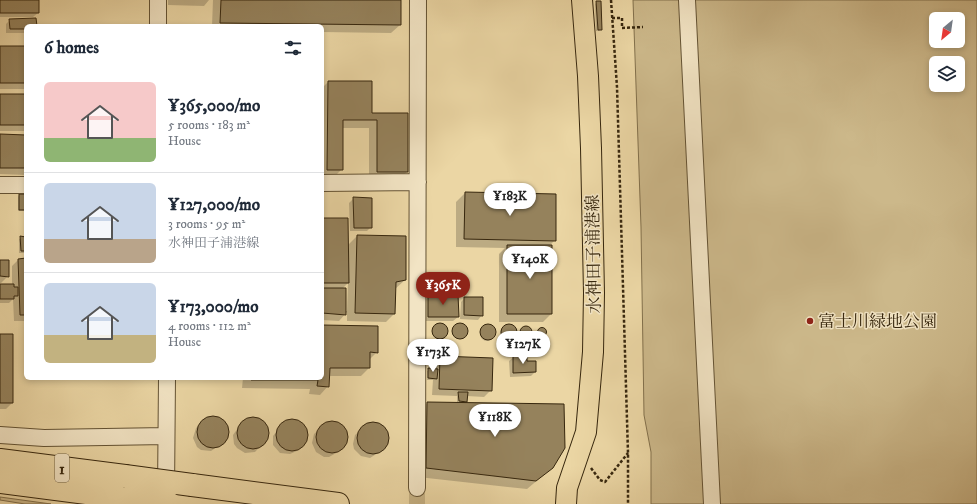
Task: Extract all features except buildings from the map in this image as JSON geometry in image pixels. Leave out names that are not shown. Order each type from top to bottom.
[{"type":"highway","name":"1","points":[[0,460],[338,504]]},
{"type":"highway","name":"1","points":[[0,482],[170,504]]},
{"type":"main road","name":"水神田子浦港線","points":[[566,504],[567,488],[583,445],[588,421],[594,322],[591,148],[582,0]]},
{"type":"street","points":[[158,0],[158,24]]},
{"type":"street","points":[[417,488],[418,0]]},
{"type":"street","points":[[688,0],[712,504]]},
{"type":"street","points":[[324,183],[418,182]]},
{"type":"street","points":[[0,185],[24,185]]},
{"type":"street","points":[[166,504],[167,380]]},
{"type":"street","points":[[0,435],[50,438],[166,436]]},
{"type":"path","points":[[611,0],[617,87],[628,453],[628,504]]},
{"type":"path","points":[[612,18],[622,18],[622,28],[643,27]]},
{"type":"path","points":[[575,467],[588,467],[592,469],[600,480],[605,482],[628,453]]},
{"type":"shaded area","name":"富士川緑地公園","points":[[633,0],[977,0],[977,504],[651,504],[651,452],[644,415],[641,227]]},
{"type":"shaded area","points":[[0,497],[51,504],[25,504],[0,500]]},
{"type":"tunnel","points":[[417,488],[417,504]]},
{"type":"place","name":"富士川緑地公園","points":[[810,321]]}]
